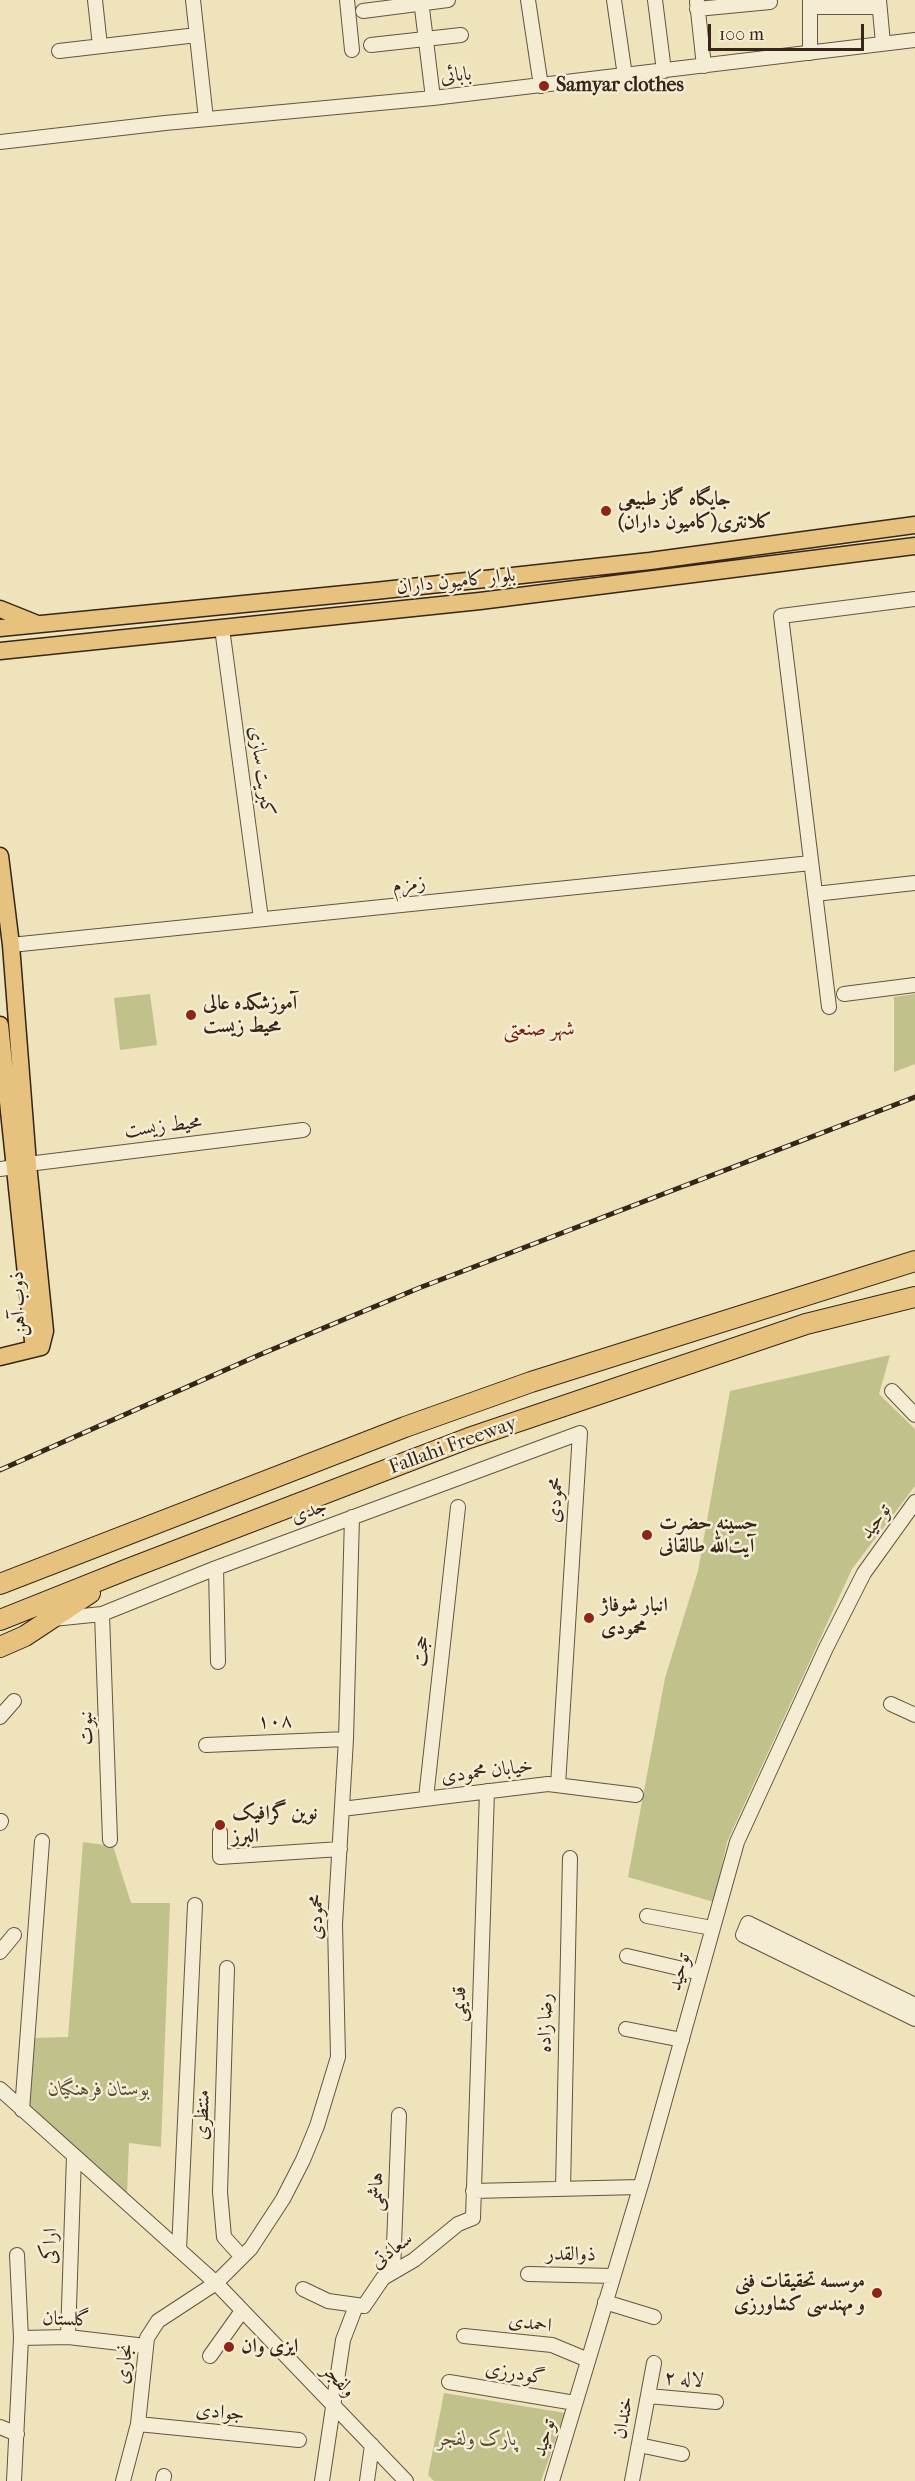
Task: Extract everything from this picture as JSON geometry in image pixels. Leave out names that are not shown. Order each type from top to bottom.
[{"type":"highway","name":"Fallahi Freeway","points":[[0,1584],[405,1427],[531,1382],[915,1261]]},
{"type":"highway","name":"Fallahi Freeway","points":[[0,1620],[480,1435],[806,1324],[915,1297]]},
{"type":"highway","points":[[0,1647],[25,1636],[128,1569]]},
{"type":"main road","name":"بلوار کامیون داران","points":[[0,628],[629,563],[915,525]]},
{"type":"main road","name":"بلوار کامیون داران","points":[[3,652],[491,599],[915,546]]},
{"type":"main road","points":[[0,609],[19,618],[44,625]]},
{"type":"main road","points":[[168,611],[168,633]]},
{"type":"main road","name":"ذوب آهن","points":[[0,856],[11,945],[14,1166]]},
{"type":"main road","name":"ذوب آهن","points":[[0,1025],[35,1350],[0,1357]]},
{"type":"street","points":[[95,0],[100,46]]},
{"type":"street","points":[[193,0],[206,119]]},
{"type":"street","points":[[347,0],[352,50]]},
{"type":"street","points":[[363,11],[448,0]]},
{"type":"street","points":[[528,0],[541,86]]},
{"type":"street","points":[[614,0],[625,76]]},
{"type":"street","points":[[654,0],[664,71]]},
{"type":"street","points":[[421,2],[433,98]]},
{"type":"street","points":[[704,66],[697,5],[770,2]]},
{"type":"street","points":[[810,53],[810,3],[879,3],[883,43]]},
{"type":"street","points":[[371,45],[461,34]]},
{"type":"street","points":[[59,51],[196,35]]},
{"type":"street","name":"بابائی","points":[[0,142],[541,86],[915,40]]},
{"type":"street","points":[[829,1006],[780,616],[915,598]]},
{"type":"street","name":"کبریت سازی","points":[[222,628],[261,920]]},
{"type":"street","name":"زمزم","points":[[11,945],[811,863]]},
{"type":"street","points":[[815,894],[915,883]]},
{"type":"street","points":[[844,994],[915,985]]},
{"type":"street","name":"محیط زیست","points":[[14,1166],[303,1130]]},
{"type":"street","points":[[892,1391],[915,1414]]},
{"type":"street","name":"جدی","points":[[51,1619],[102,1614],[216,1568],[580,1433]]},
{"type":"street","name":"محمودی","points":[[558,1785],[580,1433]]},
{"type":"street","name":"توحید","points":[[552,2481],[639,2187],[737,1842],[826,1648],[864,1573],[915,1502]]},
{"type":"street","name":"حجت","points":[[426,1798],[458,1507]]},
{"type":"street","name":"محمودی","points":[[216,2283],[242,2257],[283,2199],[317,2126],[338,2057],[335,1924],[346,1739],[352,1517]]},
{"type":"street","points":[[216,1568],[218,1662]]},
{"type":"street","name":"نبوت","points":[[102,1614],[110,1840]]},
{"type":"street","points":[[0,1717],[14,1701]]},
{"type":"street","points":[[891,1704],[915,1715]]},
{"type":"street","name":"۱۰۸","points":[[206,1745],[346,1739]]},
{"type":"street","name":"خیابان محمودی","points":[[342,1809],[548,1784],[636,1795]]},
{"type":"street","name":"قدیمی","points":[[473,2218],[487,1791]]},
{"type":"street","points":[[220,1832],[220,1857],[340,1848]]},
{"type":"street","points":[[22,2110],[42,1841]]},
{"type":"street","name":"رضا زاده","points":[[563,2189],[570,1858]]},
{"type":"street","points":[[179,2250],[195,1905]]},
{"type":"street","points":[[648,1916],[712,1928]]},
{"type":"street","points":[[915,2005],[748,1923],[743,1935],[915,2019]]},
{"type":"street","points":[[0,1952],[14,1935]]},
{"type":"street","points":[[627,1956],[700,1973]]},
{"type":"street","name":"منتظری","points":[[227,1968],[220,2192],[224,2237],[242,2257]]},
{"type":"street","points":[[626,2029],[681,2040]]},
{"type":"street","name":"ولفجر","points":[[0,2089],[216,2283],[406,2481]]},
{"type":"street","name":"هاشمی","points":[[393,2271],[399,2115]]},
{"type":"street","name":"اراکی","points":[[68,2337],[74,2156]]},
{"type":"street","points":[[473,2191],[639,2187]]},
{"type":"street","name":"سعادتی","points":[[356,2306],[364,2306],[383,2278],[414,2260],[458,2224],[473,2218]]},
{"type":"street","points":[[14,2481],[21,2338],[17,2255]]},
{"type":"street","name":"ذوالقدر","points":[[528,2274],[613,2276]]},
{"type":"street","name":"نجاری","points":[[123,2481],[138,2424],[147,2338],[158,2321],[216,2283]]},
{"type":"street","points":[[303,2289],[328,2301],[356,2306],[343,2340],[322,2481]]},
{"type":"street","points":[[605,2302],[654,2317]]},
{"type":"street","points":[[210,2356],[242,2311]]},
{"type":"street","name":"احمدی","points":[[464,2336],[552,2344],[588,2360]]},
{"type":"street","name":"گلستان","points":[[21,2338],[68,2337],[146,2346]]},
{"type":"street","name":"خندان","points":[[632,2481],[654,2363]]},
{"type":"street","name":"گودرزی","points":[[449,2382],[575,2403]]},
{"type":"street","name":"لاله ۲","points":[[648,2396],[716,2402]]},
{"type":"street","name":"جوادی","points":[[138,2424],[299,2440]]},
{"type":"street","points":[[0,2427],[17,2434]]},
{"type":"street","points":[[367,2481],[372,2445]]},
{"type":"street","points":[[639,2445],[682,2454]]},
{"type":"green space","points":[[150,994],[157,1045],[120,1050],[114,998]]},
{"type":"green space","points":[[915,994],[915,1064],[894,1072],[894,997]]},
{"type":"green space","points":[[890,1355],[879,1394],[915,1429],[915,1486],[852,1569],[727,1842],[714,1902],[628,1877],[665,1678],[698,1571],[730,1391]]},
{"type":"green space","name":"بوستان فرهنگیان","points":[[83,1842],[113,1846],[131,1903],[170,1903],[161,2147],[129,2143],[127,2194],[24,2108],[34,2038],[68,2037]]},
{"type":"green space","name":"پارک ولفجر","points":[[444,2393],[565,2413],[541,2481],[434,2481],[428,2475]]},
{"type":"railway","points":[[0,1470],[259,1355],[419,1288],[915,1097]]},
{"type":"place","name":"Samyar clothes","points":[[544,86]]},
{"type":"place","name":"جایگاه گاز طبیعی کلانتری(کامیون داران)","points":[[606,511]]},
{"type":"place","name":"آموزشکده عالی محیط زیست","points":[[191,1015]]},
{"type":"place","name":"حسینه حضرت آیت‌الله طالقانی","points":[[647,1535]]},
{"type":"place","name":"انبار شوفاژ محمودی","points":[[589,1618]]},
{"type":"place","name":"نوین گرافیک البرز","points":[[220,1825]]},
{"type":"place","name":"موسسه تحقیقات فنی و مهندسی کشاورزی","points":[[877,2293]]},
{"type":"place","name":"ایزی وان","points":[[229,2347]]},
{"type":"district","name":"شهر صنعتی","points":[[539,1030]]}]
